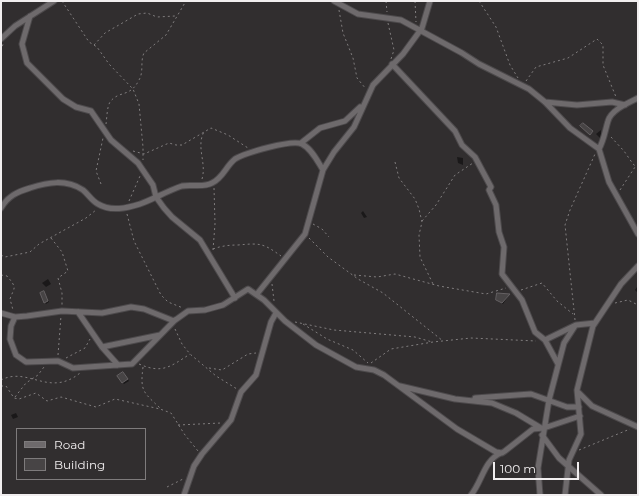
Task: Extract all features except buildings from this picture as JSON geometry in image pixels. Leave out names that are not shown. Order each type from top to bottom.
[{"type":"street","points":[[1,39],[15,26],[54,1]]},
{"type":"street","points":[[257,294],[305,234],[323,170],[334,152],[354,127],[362,105],[370,91],[381,75],[403,54],[424,23],[430,1]]},
{"type":"street","points":[[336,2],[358,14],[401,20],[462,53],[479,64],[521,84],[545,102],[570,128],[599,148],[609,182],[638,234]]},
{"type":"street","points":[[30,16],[22,44],[27,63],[63,99],[76,107],[91,111],[111,140],[138,163],[153,185],[156,197],[172,217],[196,235],[211,256],[235,298]]},
{"type":"street","points":[[392,64],[423,96],[436,114],[455,131],[462,145],[475,157],[486,176],[491,188],[489,190],[497,211],[499,232],[504,247],[502,274],[522,300],[535,332],[545,340],[558,364]]},
{"type":"street","points":[[599,148],[606,132],[608,119],[625,105],[638,98]]},
{"type":"street","points":[[545,102],[577,105],[618,103],[625,105]]},
{"type":"street","points":[[1,208],[6,200],[16,194],[40,185],[56,182],[76,186],[97,204],[116,209],[128,208],[181,187],[214,182],[234,160],[254,151],[301,143],[320,128],[345,121],[362,105]]},
{"type":"street","points":[[301,143],[311,152],[323,170]]},
{"type":"street","points":[[565,495],[571,452],[580,434],[580,416],[577,390],[595,323],[625,279],[638,266]]},
{"type":"street","points":[[15,317],[11,326],[10,339],[19,359],[26,362],[57,362],[73,368],[132,364],[174,322],[188,311],[213,308],[235,298],[248,289],[257,294],[285,321],[320,348],[356,367],[374,370],[457,429],[490,449],[502,453]]},
{"type":"street","points":[[1,313],[15,317],[40,316],[62,311],[102,313],[131,307],[144,309],[174,322]]},
{"type":"street","points":[[78,312],[102,347],[118,365]]},
{"type":"street","points":[[184,495],[191,472],[202,454],[228,425],[233,417],[241,392],[256,376],[271,322],[276,312]]},
{"type":"street","points":[[545,340],[576,325],[595,323]]},
{"type":"street","points":[[540,495],[538,468],[542,428],[564,343],[576,325]]},
{"type":"street","points":[[102,347],[161,335]]},
{"type":"street","points":[[398,386],[463,400],[492,403],[501,406],[542,428]]},
{"type":"street","points":[[577,390],[592,406],[636,428]]},
{"type":"street","points":[[463,400],[531,394],[567,407],[579,407]]},
{"type":"street","points":[[471,495],[478,486],[490,462],[533,429],[542,428],[580,416]]},
{"type":"street","points":[[542,435],[555,454],[601,495]]},
{"type":"path","points":[[62,1],[86,38],[133,89],[139,104],[144,154],[144,170],[133,190],[127,214],[134,241],[161,295],[168,302],[188,311]]},
{"type":"path","points":[[101,184],[96,171],[110,103],[118,95],[128,93],[133,89],[141,77],[143,55],[147,49],[166,35],[186,1]]},
{"type":"path","points":[[386,1],[389,36],[394,50],[391,56],[392,64]]},
{"type":"path","points":[[415,1],[418,30]]},
{"type":"path","points":[[479,1],[496,27],[510,65],[518,76],[521,84]]},
{"type":"path","points":[[336,2],[343,33],[353,58],[357,78],[361,85],[370,91]]},
{"type":"path","points":[[94,45],[105,33],[138,14],[147,13],[157,17],[176,16]]},
{"type":"path","points":[[521,84],[534,68],[568,58],[597,39],[602,45],[603,65],[618,103]]},
{"type":"path","points":[[122,149],[144,154],[169,143],[182,145],[206,130],[215,129],[235,138],[254,151]]},
{"type":"path","points":[[200,185],[204,172],[204,164],[200,142],[206,130]]},
{"type":"path","points":[[606,132],[624,151],[635,167],[638,168]]},
{"type":"path","points":[[576,325],[572,276],[565,225],[570,210],[599,148]]},
{"type":"path","points":[[422,221],[436,205],[455,175],[465,167],[477,161]]},
{"type":"path","points":[[395,162],[399,178],[417,204],[422,221],[419,235],[420,258],[433,284]]},
{"type":"path","points":[[616,196],[635,167]]},
{"type":"path","points":[[211,256],[215,224],[214,182]]},
{"type":"path","points":[[1,255],[5,257],[26,254],[94,213],[97,210],[97,204]]},
{"type":"path","points":[[309,222],[322,229],[328,237]]},
{"type":"path","points":[[305,234],[328,257],[353,275],[383,293],[444,341]]},
{"type":"path","points":[[51,238],[62,252],[68,271],[58,278],[62,293],[62,311],[57,362]]},
{"type":"path","points":[[212,250],[223,246],[255,243],[269,248],[285,259]]},
{"type":"path","points":[[273,274],[272,292],[276,312]]},
{"type":"path","points":[[353,275],[377,277],[395,274],[433,284],[486,294],[505,288],[515,291],[542,283],[557,301],[574,315]]},
{"type":"path","points":[[1,275],[7,276],[15,290],[10,299],[15,317]]},
{"type":"path","points":[[607,306],[625,300],[638,305]]},
{"type":"path","points":[[285,321],[303,323],[344,332],[414,337],[433,342]]},
{"type":"path","points":[[174,322],[182,344],[190,354],[216,376],[241,392]]},
{"type":"path","points":[[303,323],[332,342],[353,350],[369,364],[376,361],[391,349],[433,342],[471,338],[545,340]]},
{"type":"path","points":[[14,398],[31,380],[57,362],[82,350],[88,344],[90,338],[94,336]]},
{"type":"path","points":[[132,364],[166,369],[190,354]]},
{"type":"path","points":[[208,368],[222,370],[248,354],[262,354]]},
{"type":"path","points":[[1,380],[12,376],[47,383],[61,383],[72,378],[88,366]]},
{"type":"path","points":[[144,366],[142,381],[143,392],[160,409]]},
{"type":"path","points":[[1,386],[6,386],[14,398],[19,399],[36,393],[46,402],[60,397],[96,407],[115,399],[160,409],[171,413],[178,425],[202,454]]},
{"type":"path","points":[[178,425],[214,422],[228,425]]},
{"type":"path","points":[[571,452],[604,442],[636,428]]},
{"type":"path","points":[[167,487],[179,482],[191,472]]}]
